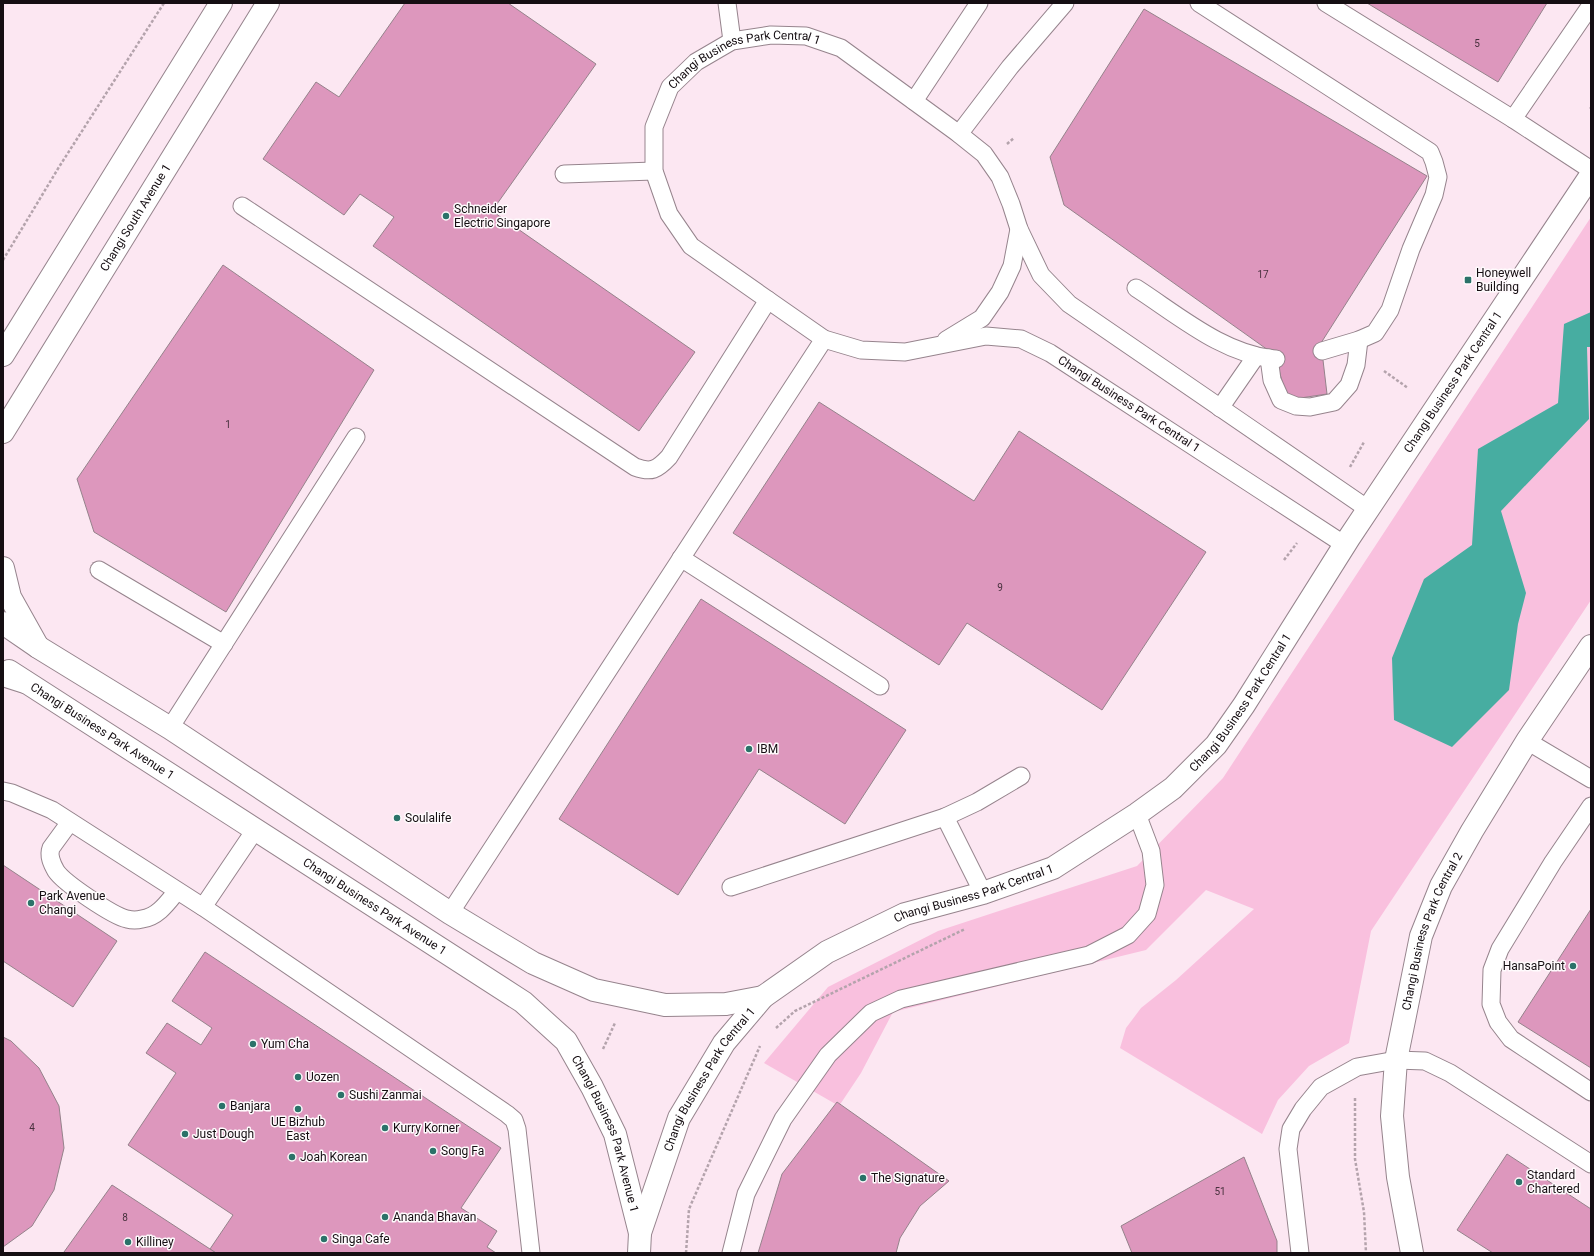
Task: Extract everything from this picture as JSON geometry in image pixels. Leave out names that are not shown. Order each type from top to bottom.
[{"type":"street","points":[[3,355],[221,3]]},
{"type":"street","name":"Changi South Avenue 1","points":[[3,432],[268,3]]},
{"type":"street","name":"Changi Business Park Central 1","points":[[640,1243],[679,1118],[724,1043],[763,997],[827,952],[905,914],[983,893],[1053,868],[1137,814],[1173,788],[1216,745],[1244,705],[1368,509],[1591,175]]},
{"type":"street","points":[[3,568],[10,597],[38,647]]},
{"type":"street","points":[[3,623],[38,647],[170,728],[450,913],[533,963],[594,990],[665,1005],[726,1004],[763,997]]},
{"type":"street","name":"Changi Business Park Central 2","points":[[1412,1253],[1398,1177],[1392,1116],[1396,1060],[1421,936],[1441,886],[1472,831],[1527,741],[1591,646]]},
{"type":"street","name":"Changi Business Park Avenue 1","points":[[3,668],[523,1002],[566,1041],[586,1076],[615,1134],[640,1243]]},
{"type":"street","points":[[3,675],[25,682]]},
{"type":"lane","points":[[727,3],[732,41]]},
{"type":"lane","points":[[914,101],[979,3]]},
{"type":"lane","points":[[959,134],[1010,67],[1065,3]]},
{"type":"lane","points":[[1199,3],[1430,152],[1434,162],[1438,177],[1434,195],[1411,248],[1390,310],[1383,323],[1375,333],[1359,340],[1322,351]]},
{"type":"lane","points":[[1326,3],[1513,119],[1591,170]]},
{"type":"lane","points":[[1513,119],[1591,6]]},
{"type":"lane","name":"Changi Business Park Central 1","points":[[1345,545],[1050,353],[1021,340],[986,336],[939,344],[905,352],[861,350],[824,339],[692,246],[669,214],[654,171],[654,127],[670,87],[696,62],[732,41],[771,35],[806,36],[841,48],[984,154],[1000,177],[1011,204],[1019,230],[1041,276],[1069,304],[1368,509]]},
{"type":"lane","points":[[564,174],[654,171]]},
{"type":"lane","points":[[242,206],[634,467],[646,471],[660,467],[669,457],[768,300]]},
{"type":"lane","name":"Changi Business Park Central 1","points":[[939,344],[982,318],[1000,292],[1012,266],[1019,230]]},
{"type":"lane","points":[[1136,288],[1216,340],[1267,358]]},
{"type":"lane","points":[[450,913],[824,339]]},
{"type":"lane","points":[[1267,358],[1272,380],[1281,400],[1296,406],[1310,407],[1334,402],[1349,386],[1356,365],[1359,340]]},
{"type":"lane","points":[[1220,408],[1267,358]]},
{"type":"lane","points":[[170,728],[356,437]]},
{"type":"lane","points":[[681,558],[880,686]]},
{"type":"lane","points":[[99,570],[224,644]]},
{"type":"lane","points":[[1527,741],[1591,779]]},
{"type":"lane","points":[[731,887],[945,818],[977,802],[1021,776]]},
{"type":"lane","points":[[3,791],[12,793],[52,810],[203,907],[514,1120],[517,1129],[531,1253]]},
{"type":"lane","points":[[1591,806],[1553,862],[1500,949],[1492,970],[1491,1004],[1498,1022],[1511,1038],[1591,1092]]},
{"type":"lane","points":[[731,1253],[746,1194],[783,1119],[828,1055],[871,1013],[901,999],[1089,956],[1128,935],[1147,914],[1155,885],[1151,851],[1137,814]]},
{"type":"lane","points":[[945,818],[983,893]]},
{"type":"lane","points":[[70,822],[51,848],[51,859],[57,872],[85,895],[109,911],[127,919],[142,920],[153,916],[165,907],[177,891]]},
{"type":"lane","points":[[203,907],[255,830]]},
{"type":"lane","points":[[1300,1253],[1288,1149],[1291,1130],[1303,1109],[1320,1087],[1357,1067],[1396,1060],[1425,1061],[1450,1073],[1591,1164]]},
{"type":"path","points":[[3,260],[59,167],[164,3]]},
{"type":"path","points":[[1384,371],[1408,388]]},
{"type":"path","points":[[586,1076],[606,1043],[626,997]]},
{"type":"path","points":[[1357,1067],[1354,1116],[1355,1159],[1364,1212],[1366,1253]]},
{"type":"shaded area","points":[[1591,217],[1591,600],[1371,931],[1349,1043],[1309,1066],[1278,1100],[1262,1134],[1120,1048],[1126,1028],[1141,1008],[1176,980],[1254,909],[1206,890],[1146,950],[893,1012],[861,1073],[839,1106],[764,1063],[828,987],[938,931],[1137,866],[1223,778]]},
{"type":"shaded area","points":[[1591,312],[1591,347],[1587,347],[1589,419],[1501,511],[1526,593],[1518,624],[1509,690],[1452,747],[1394,720],[1392,658],[1424,579],[1472,545],[1478,449],[1558,403],[1564,324]]},
{"type":"building","name":"Schneider Electric Singapore","points":[[405,3],[508,3],[596,64],[492,211],[695,352],[639,431],[373,246],[394,217],[360,194],[344,215],[263,159],[316,82],[339,97]]},
{"type":"building","points":[[1367,3],[1547,3],[1498,82]]},
{"type":"building","points":[[1144,9],[1427,176],[1321,343],[1327,394],[1287,400],[1275,355],[1064,205],[1050,157]]},
{"type":"building","points":[[223,265],[374,370],[226,612],[94,532],[77,479]]},
{"type":"building","points":[[819,402],[974,501],[1019,431],[1206,552],[1102,710],[967,623],[939,665],[733,533]]},
{"type":"building","name":"IBM","points":[[701,599],[906,730],[845,824],[759,769],[678,895],[559,819]]},
{"type":"building","name":"Park Avenue Changi","points":[[3,865],[117,941],[73,1007],[3,961]]},
{"type":"building","name":"HansaPoint","points":[[1591,909],[1591,1068],[1518,1022]]},
{"type":"building","name":"UE Bizhub East","points":[[205,952],[501,1148],[461,1208],[497,1231],[487,1247],[496,1253],[216,1253],[210,1249],[233,1215],[128,1145],[176,1073],[146,1053],[167,1023],[201,1045],[212,1028],[172,1001]]},
{"type":"building","points":[[3,1037],[11,1041],[39,1068],[59,1106],[64,1148],[54,1190],[32,1226],[3,1247]]},
{"type":"building","name":"The Signature","points":[[837,1102],[949,1181],[920,1206],[900,1238],[896,1253],[758,1253],[782,1174]]},
{"type":"building","name":"Standard Chartered","points":[[1507,1154],[1591,1209],[1591,1253],[1493,1253],[1457,1230]]},
{"type":"building","points":[[1244,1157],[1277,1241],[1277,1253],[1132,1253],[1121,1226]]},
{"type":"building","points":[[112,1185],[216,1253],[64,1252]]},
{"type":"place","name":"Schneider Electric Singapore","points":[[446,216]]},
{"type":"place","name":"Honeywell Building","points":[[1468,280]]},
{"type":"place","name":"IBM","points":[[749,749]]},
{"type":"place","name":"Soulalife","points":[[397,818]]},
{"type":"place","name":"Park Avenue Changi","points":[[31,903]]},
{"type":"place","name":"HansaPoint","points":[[1573,966]]},
{"type":"place","name":"Yum Cha","points":[[253,1044]]},
{"type":"place","name":"Uozen","points":[[298,1077]]},
{"type":"place","name":"Sushi Zanmai","points":[[341,1095]]},
{"type":"place","name":"Banjara","points":[[222,1106]]},
{"type":"place","name":"UE Bizhub East","points":[[298,1109]]},
{"type":"place","name":"Kurry Korner","points":[[385,1128]]},
{"type":"place","name":"Just Dough","points":[[185,1134]]},
{"type":"place","name":"Song Fa","points":[[433,1151]]},
{"type":"place","name":"Joah Korean","points":[[292,1157]]},
{"type":"place","name":"The Signature","points":[[863,1178]]},
{"type":"place","name":"Standard Chartered","points":[[1519,1182]]},
{"type":"place","name":"Ananda Bhavan","points":[[385,1217]]},
{"type":"place","name":"Singa Cafe","points":[[324,1239]]},
{"type":"place","name":"Killiney","points":[[128,1242]]}]
